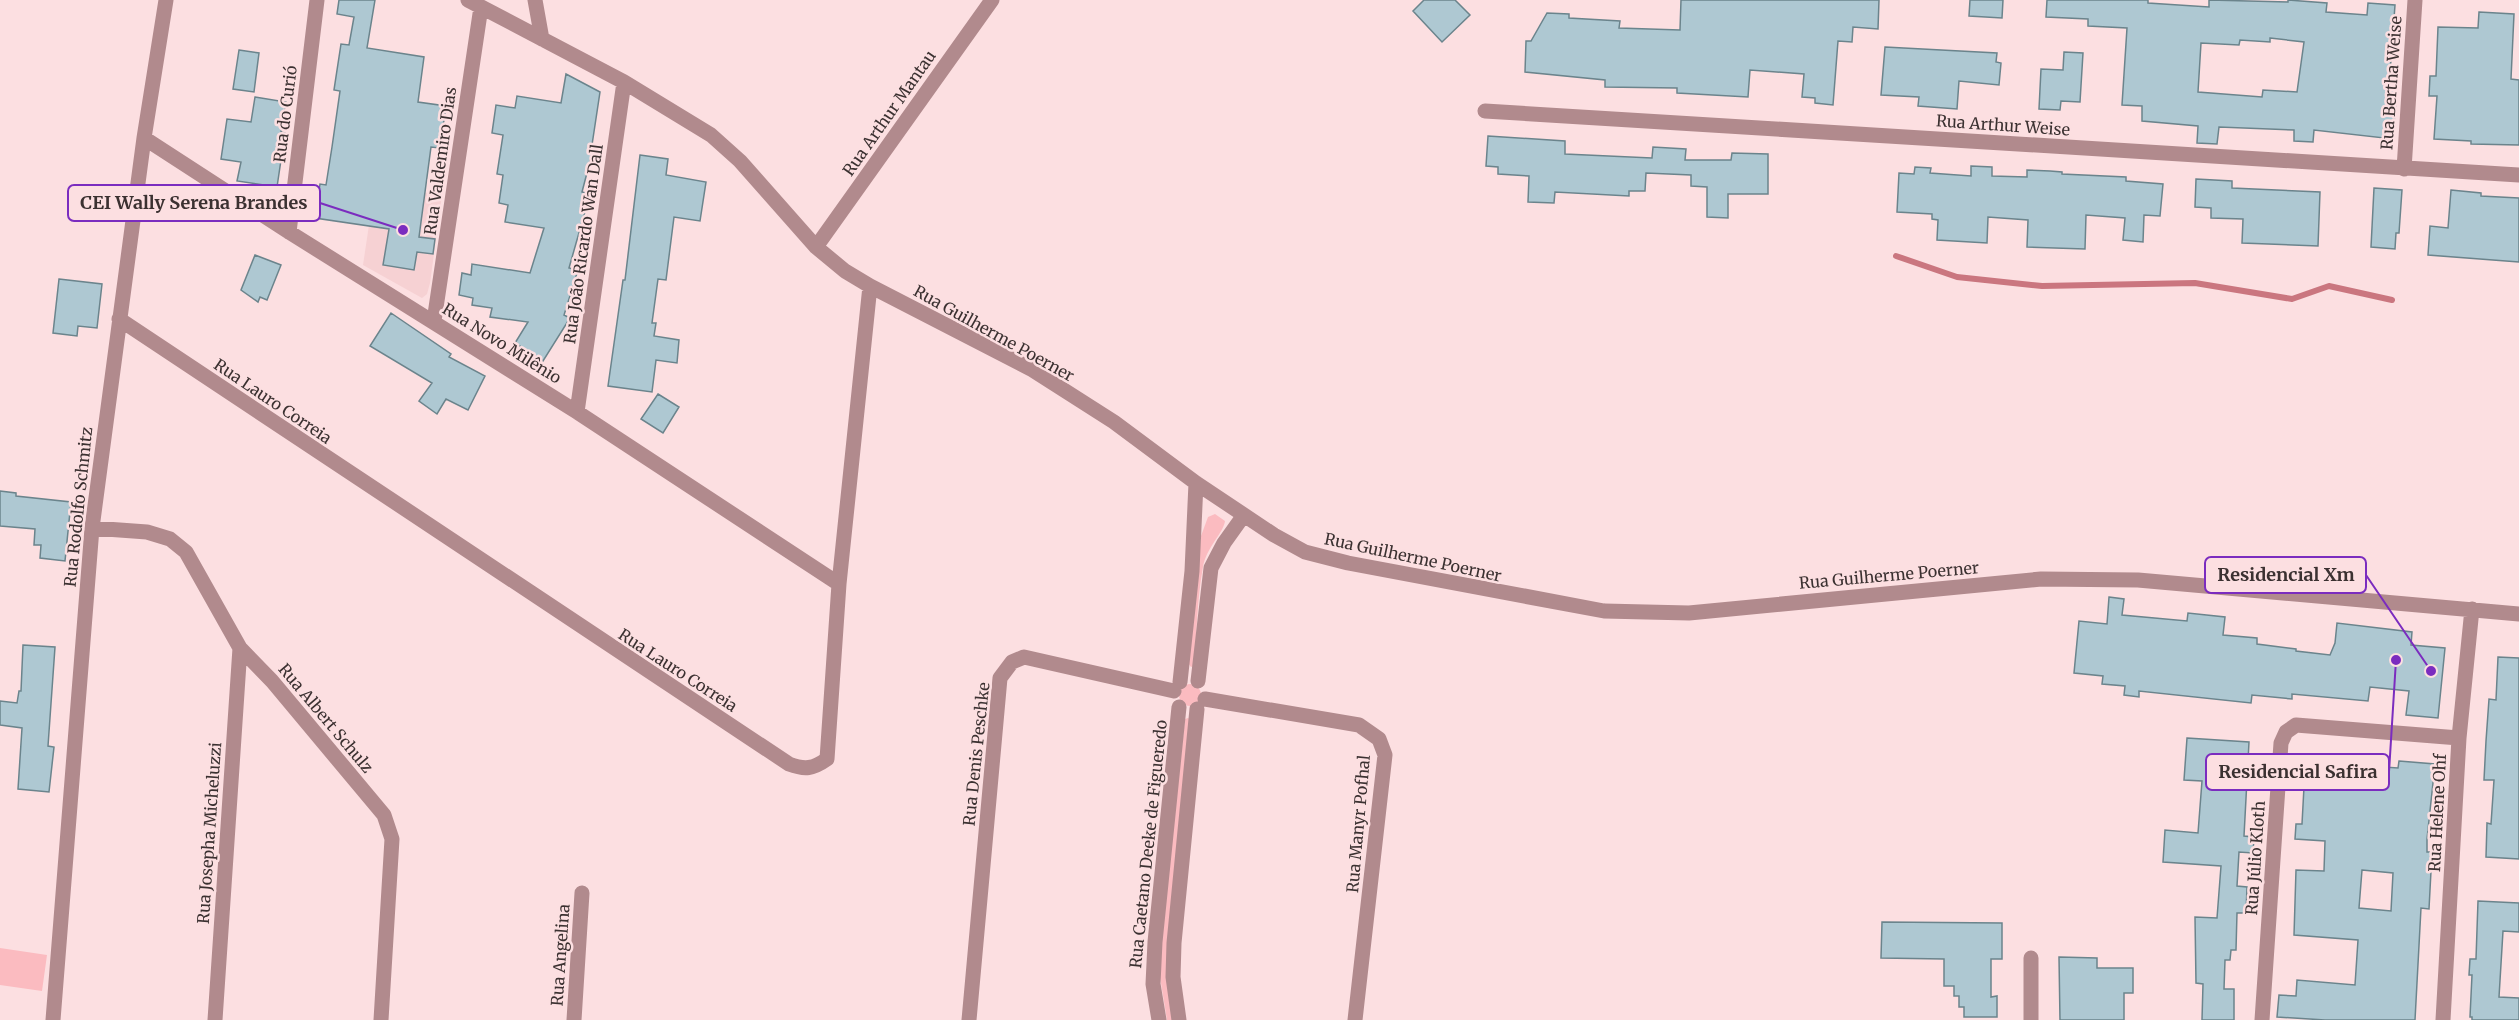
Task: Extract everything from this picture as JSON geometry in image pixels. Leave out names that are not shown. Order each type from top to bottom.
[{"type":"street","name":"Rua Rodolfo Schmitz","points":[[53,1020],[92,528],[118,319],[166,0]]},
{"type":"street","name":"Rua do Curió","points":[[289,232],[317,0]]},
{"type":"street","points":[[535,0],[542,39]]},
{"type":"street","name":"Rua Arthur Mantau","points":[[816,247],[992,0]]},
{"type":"street","name":"Rua Bertha Weise","points":[[2404,169],[2415,0]]},
{"type":"street","name":"Rua Guilherme Poerner","points":[[474,3],[624,82],[711,135],[740,161],[816,247],[845,271],[1031,369],[1114,422],[1196,483],[1305,552],[1348,564],[1604,611],[1689,613],[2041,579],[2138,580],[2519,614]]},
{"type":"street","name":"Rua Valdemiro Dias","points":[[434,321],[474,3]]},
{"type":"street","name":"Rua João Ricardo Wan Dall","points":[[577,412],[624,82]]},
{"type":"street","name":"Rua Arthur Weise","points":[[1485,111],[2519,176]]},
{"type":"street","name":"Rua Novo Milênio","points":[[144,138],[289,232],[577,412],[839,584]]},
{"type":"street","name":"Rua Lauro Correia","points":[[118,319],[780,758],[803,769],[816,767],[826,759],[839,584],[870,286]]},
{"type":"street","points":[[1196,483],[1192,571],[1175,702],[1185,710],[1201,704]]},
{"type":"street","points":[[1198,681],[1211,568],[1224,543],[1244,515]]},
{"type":"street","name":"Rua Albert Schulz","points":[[92,528],[147,532],[170,540],[186,552],[240,648],[272,681],[384,815],[392,839],[381,1020]]},
{"type":"street","name":"Rua Helene Ohf","points":[[2443,1020],[2459,738],[2472,609]]},
{"type":"street","name":"Rua Josepha Micheluzzi","points":[[215,1020],[240,648]]},
{"type":"street","name":"Rua Denis Peschke","points":[[969,1020],[1000,678],[1012,662],[1024,657],[1177,686]]},
{"type":"street","points":[[1177,686],[1192,679],[1203,686],[1174,943],[1173,977],[1179,1020]]},
{"type":"street","name":"Rua Manyr Pofhal","points":[[1201,704],[1359,725],[1379,739],[1385,755],[1355,1020]]},
{"type":"street","name":"Rua Caetano Deeke de Figueredo","points":[[1159,1020],[1153,984],[1155,942],[1179,707]]},
{"type":"street","name":"Rua Júlio Kloth","points":[[2262,1020],[2281,743],[2286,732],[2296,725],[2459,738]]},
{"type":"street","name":"Rua Angelina","points":[[574,1020],[582,893]]},
{"type":"street","points":[[2031,958],[2031,1020]]},
{"type":"shaded area","points":[[375,185],[442,195],[430,283],[427,294],[422,298],[363,265]]},
{"type":"shaded area","points":[[1215,514],[1225,521],[1203,567],[1194,666],[1191,667],[1188,663],[1201,536],[1208,517]]},
{"type":"shaded area","points":[[1186,684],[1194,684],[1201,691],[1201,699],[1194,706],[1186,706],[1179,699],[1179,691]]},
{"type":"shaded area","points":[[1185,719],[1190,719],[1174,1020],[1167,1020],[1158,965]]},
{"type":"shaded area","points":[[0,948],[47,955],[42,991],[0,985]]},
{"type":"building","points":[[339,0],[375,0],[367,48],[424,57],[418,102],[446,106],[440,148],[431,147],[419,237],[435,239],[433,254],[417,252],[414,270],[383,265],[389,229],[315,218],[320,184],[326,185],[332,147],[340,91],[334,90],[341,44],[349,45],[354,17],[337,14]]},
{"type":"building","points":[[1424,0],[1455,0],[1470,15],[1442,42],[1413,11]]},
{"type":"building","points":[[1681,0],[1879,0],[1878,29],[1853,27],[1852,42],[1838,41],[1833,105],[1815,103],[1815,98],[1802,97],[1804,74],[1750,70],[1748,97],[1677,93],[1677,88],[1605,87],[1605,80],[1525,72],[1526,41],[1531,41],[1547,13],[1569,14],[1569,18],[1620,21],[1619,28],[1680,30]]},
{"type":"building","points":[[1970,0],[2003,0],[2002,18],[1969,16]]},
{"type":"building","points":[[2047,0],[2148,0],[2148,3],[2209,7],[2209,0],[2288,2],[2288,0],[2327,3],[2326,12],[2367,15],[2368,3],[2395,5],[2389,87],[2397,88],[2393,139],[2314,130],[2313,142],[2294,141],[2294,130],[2219,127],[2217,144],[2197,143],[2198,126],[2142,121],[2142,106],[2122,105],[2127,28],[2088,26],[2088,19],[2046,17]],"holes":[[[2270,38],[2304,42],[2297,92],[2263,90],[2262,97],[2198,92],[2201,43],[2239,45],[2240,40],[2270,42]]]},
{"type":"building","points":[[2479,12],[2514,14],[2511,79],[2519,80],[2519,145],[2471,144],[2471,141],[2434,139],[2437,96],[2429,96],[2430,76],[2436,76],[2438,27],[2478,28]]},
{"type":"building","points":[[1885,47],[1997,53],[1996,62],[2001,63],[1999,85],[1959,81],[1957,109],[1918,106],[1919,97],[1881,95]]},
{"type":"building","points":[[239,50],[259,53],[254,92],[233,89]]},
{"type":"building","points":[[2064,52],[2083,53],[2080,102],[2061,101],[2060,110],[2039,109],[2041,69],[2063,70]]},
{"type":"building","points":[[566,74],[600,92],[592,145],[594,146],[582,192],[590,194],[569,268],[578,270],[564,315],[570,318],[543,361],[515,343],[528,322],[490,317],[492,308],[472,305],[473,298],[459,295],[462,273],[471,275],[472,264],[530,273],[544,228],[505,222],[508,205],[499,203],[503,175],[497,174],[503,135],[492,133],[496,105],[515,108],[517,96],[561,103]]},
{"type":"building","points":[[255,97],[286,102],[281,132],[285,133],[277,187],[237,181],[241,162],[221,159],[227,119],[251,122]]},
{"type":"building","points":[[1488,136],[1565,141],[1565,154],[1652,158],[1653,147],[1686,149],[1685,160],[1731,160],[1732,153],[1768,154],[1768,194],[1728,194],[1728,218],[1707,217],[1707,187],[1691,186],[1691,175],[1646,173],[1645,191],[1629,191],[1629,196],[1555,192],[1554,203],[1528,202],[1529,176],[1498,174],[1498,167],[1486,166]]},
{"type":"building","points":[[640,155],[668,159],[666,175],[706,182],[700,221],[674,217],[666,280],[658,279],[652,323],[656,323],[654,336],[679,340],[677,363],[656,360],[652,392],[608,386],[623,280],[625,280]]},
{"type":"building","points":[[1971,166],[1992,167],[1992,176],[2027,177],[2027,170],[2050,171],[2062,172],[2062,174],[2126,177],[2126,181],[2163,184],[2160,216],[2144,215],[2143,242],[2123,240],[2125,218],[2086,215],[2085,249],[2027,247],[2028,220],[1988,217],[1987,243],[1937,240],[1938,220],[1932,219],[1932,214],[1897,212],[1899,173],[1914,174],[1915,167],[1931,168],[1930,173],[1971,176]]},
{"type":"building","points":[[2196,179],[2232,181],[2232,188],[2320,192],[2318,246],[2242,243],[2243,219],[2211,218],[2211,208],[2195,207]]},
{"type":"building","points":[[2374,188],[2402,190],[2399,233],[2396,233],[2395,249],[2371,247]]},
{"type":"building","points":[[2451,190],[2481,193],[2481,196],[2519,198],[2519,262],[2428,255],[2430,226],[2448,228]]},
{"type":"building","points":[[255,255],[281,265],[267,300],[260,297],[258,302],[241,290]]},
{"type":"building","points":[[59,279],[102,284],[97,328],[78,326],[77,336],[53,333]]},
{"type":"building","points":[[391,313],[451,354],[449,357],[485,376],[468,410],[446,399],[437,414],[419,401],[432,383],[370,346]]},
{"type":"building","points":[[658,394],[679,407],[663,433],[641,419]]},
{"type":"building","points":[[0,491],[16,493],[16,496],[71,502],[65,561],[40,558],[41,545],[34,545],[35,529],[0,526]]},
{"type":"building","points":[[2109,597],[2124,599],[2122,615],[2187,621],[2188,613],[2225,617],[2223,635],[2257,638],[2257,644],[2330,655],[2335,643],[2337,623],[2412,632],[2411,645],[2445,648],[2438,718],[2406,715],[2409,691],[2370,687],[2368,701],[2292,694],[2292,699],[2252,695],[2251,703],[2139,691],[2139,697],[2124,695],[2125,686],[2102,684],[2103,676],[2074,673],[2079,621],[2107,624]]},
{"type":"building","points":[[23,645],[55,647],[48,746],[54,747],[49,792],[18,789],[22,728],[0,725],[0,701],[17,703],[19,691],[21,691]]},
{"type":"building","points":[[2498,657],[2519,658],[2519,859],[2486,857],[2487,823],[2491,824],[2494,780],[2484,780],[2486,741],[2489,699],[2496,700]]},
{"type":"building","points":[[2187,738],[2249,742],[2244,836],[2254,837],[2253,853],[2239,852],[2237,886],[2247,887],[2246,913],[2237,913],[2236,950],[2231,950],[2230,960],[2225,960],[2224,989],[2234,989],[2234,1020],[2202,1020],[2203,984],[2196,983],[2195,917],[2217,918],[2221,866],[2163,862],[2165,830],[2198,833],[2202,781],[2184,780]]},
{"type":"building","points":[[2399,761],[2435,764],[2427,839],[2427,852],[2432,852],[2429,909],[2421,908],[2415,1020],[2325,1020],[2277,1017],[2279,995],[2296,996],[2297,980],[2355,985],[2358,940],[2294,935],[2296,870],[2324,871],[2325,841],[2295,839],[2296,824],[2302,824],[2304,787],[2361,790],[2368,780],[2369,766],[2398,768]],"holes":[[[2362,870],[2393,873],[2391,911],[2359,908]]]},
{"type":"building","points":[[2478,901],[2519,903],[2519,932],[2503,931],[2499,997],[2519,998],[2519,1020],[2472,1020],[2470,1017],[2472,975],[2469,975],[2470,959],[2476,959]]},
{"type":"building","points":[[1882,922],[2002,923],[2002,959],[1991,959],[1991,997],[1997,996],[1997,1017],[1964,1017],[1964,1007],[1959,1007],[1959,996],[1954,996],[1954,986],[1944,986],[1944,959],[1881,958]]},
{"type":"building","points":[[2059,957],[2097,958],[2097,968],[2133,968],[2133,993],[2124,993],[2124,1020],[2060,1020]]},
{"type":"waterway","points":[[1896,256],[1957,277],[2042,286],[2195,283],[2292,299],[2329,286],[2392,300]]},
{"type":"place","name":"CEI Wally Serena Brandes","points":[[403,230]]},
{"type":"place","name":"Residencial Safira","points":[[2396,660]]},
{"type":"place","name":"Residencial Xm","points":[[2431,671]]}]
